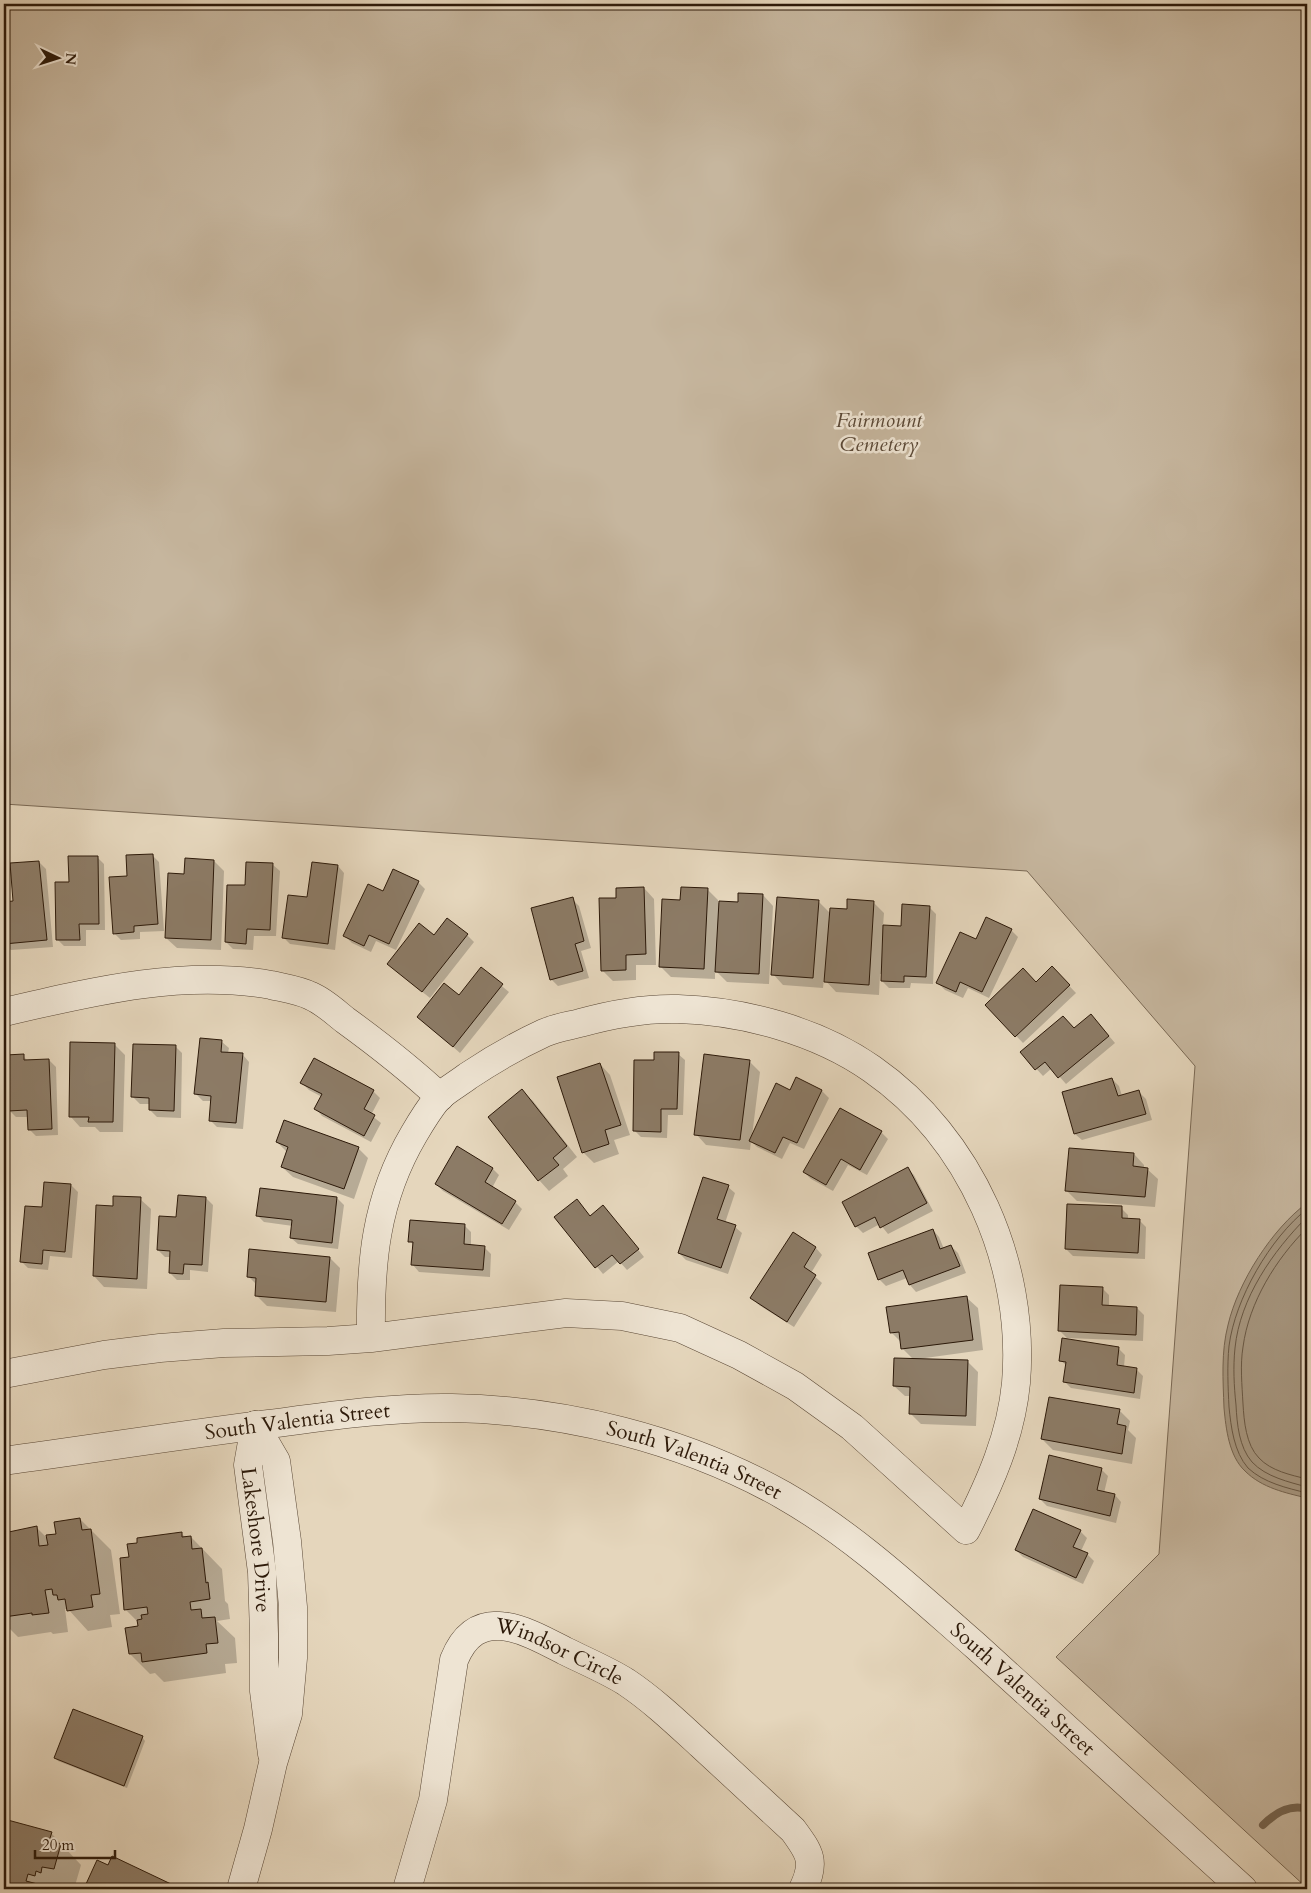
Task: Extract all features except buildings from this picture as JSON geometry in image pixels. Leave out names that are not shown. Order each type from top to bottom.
[{"type":"street","points":[[4,1012],[105,990],[163,983],[242,981],[277,986],[311,996],[365,1034],[440,1097]]},
{"type":"street","points":[[4,1374],[104,1355],[160,1348],[224,1343],[328,1341],[371,1338],[566,1313],[622,1316],[680,1328],[739,1355],[795,1386],[852,1426],[966,1530],[987,1487],[1006,1439],[1016,1384],[1016,1329],[1006,1264],[993,1227],[968,1174],[941,1134],[909,1099],[870,1067],[809,1036],[755,1020],[679,1009],[645,1010],[603,1016],[546,1032],[487,1064],[440,1097],[424,1118],[402,1156],[387,1192],[373,1256],[371,1338]]},
{"type":"street","name":"South Valentia Street","points":[[4,1461],[255,1425],[403,1409],[454,1408],[531,1413],[585,1423],[649,1440],[710,1461],[782,1494],[841,1533],[885,1567],[1012,1678],[1243,1889]]},
{"type":"street","name":"Lakeshore Drive","points":[[246,1888],[273,1763],[264,1691],[262,1578],[248,1466],[255,1425]]},
{"type":"street","name":"Windsor Circle","points":[[407,1889],[433,1800],[454,1660],[459,1647],[472,1633],[486,1627],[505,1626],[550,1643],[625,1682],[662,1709],[793,1830],[805,1846],[811,1863],[810,1872],[803,1889]]},
{"type":"green space","name":"Fairmount Cemetery","points":[[4,4],[1307,4],[1307,1888],[1056,1657],[1159,1554],[1195,1066],[1027,871],[4,804]]},
{"type":"water","points":[[1307,1203],[1307,1498],[1283,1492],[1259,1482],[1245,1471],[1235,1458],[1227,1433],[1224,1408],[1223,1356],[1233,1308],[1248,1274],[1281,1227]]},
{"type":"waterway","points":[[1263,1825],[1283,1811],[1295,1808],[1307,1809]]}]
